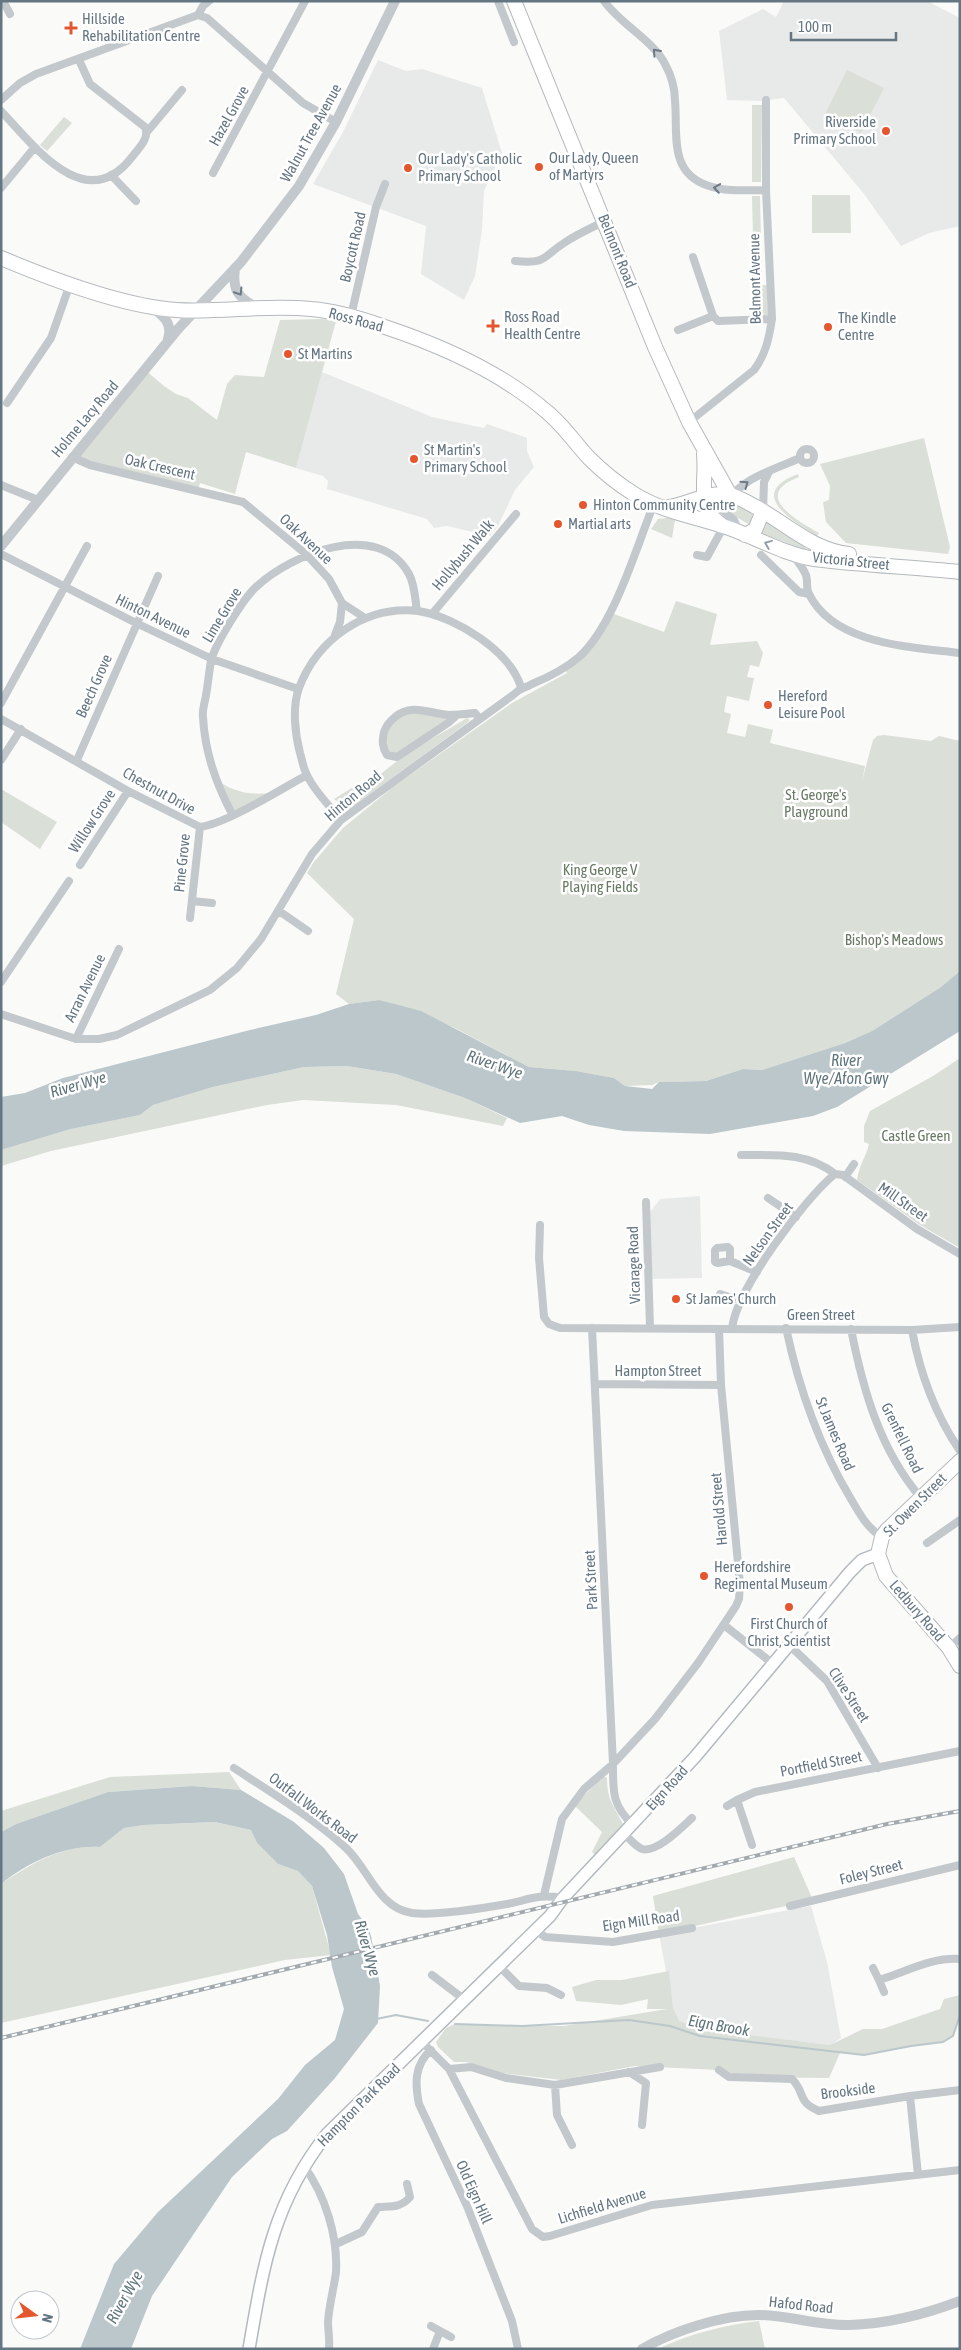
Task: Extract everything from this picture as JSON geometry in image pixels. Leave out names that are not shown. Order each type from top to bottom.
[{"type":"highway","name":"Belmont Road","points":[[514,1],[605,220],[655,347],[689,422],[730,495]]},
{"type":"highway","name":"Ross Road","points":[[1,258],[70,284],[151,307],[193,311],[257,308],[310,309],[351,316],[454,354],[507,383],[549,413],[591,460],[610,477],[657,507],[724,526]]},
{"type":"highway","points":[[704,449],[706,472],[704,504],[712,518],[724,526]]},
{"type":"highway","points":[[657,507],[679,505],[704,495],[730,495]]},
{"type":"highway","name":"Victoria Street","points":[[730,495],[763,511],[802,537],[836,552],[859,558],[960,572]]},
{"type":"highway","points":[[742,534],[755,530],[763,511]]},
{"type":"highway","name":"Victoria Street","points":[[724,526],[791,553],[809,557],[960,564]]},
{"type":"highway","points":[[802,537],[809,552],[809,557]]},
{"type":"highway","name":"St. Owen Street","points":[[878,1554],[882,1537],[960,1461]]},
{"type":"highway","name":"Ledbury Road","points":[[878,1554],[886,1576],[949,1648],[960,1666]]},
{"type":"main road","name":"Eign Road","points":[[447,2018],[536,1930],[563,1898],[695,1757],[857,1564],[878,1554]]},
{"type":"main road","name":"Hampton Park Road","points":[[249,2349],[268,2248],[285,2202],[304,2166],[326,2134],[447,2018]]},
{"type":"street","points":[[3,1],[10,14]]},
{"type":"street","points":[[198,15],[203,6],[209,1]]},
{"type":"street","name":"Hazel Grove","points":[[213,174],[269,72],[305,1]]},
{"type":"street","name":"Walnut Tree Avenue","points":[[193,311],[235,268],[299,186],[336,122],[395,1]]},
{"type":"street","points":[[498,1],[514,42]]},
{"type":"street","points":[[604,1],[612,13],[648,44],[665,63],[675,100],[675,144],[680,162],[689,173],[698,182],[710,187],[766,190]]},
{"type":"street","points":[[1,100],[28,78],[198,15],[208,18],[303,103],[336,122]]},
{"type":"street","points":[[79,60],[90,84],[145,127],[147,132]]},
{"type":"street","points":[[1,111],[35,148],[75,178],[97,180],[112,175],[131,159],[146,138],[147,132],[182,90]]},
{"type":"street","name":"Belmont Avenue","points":[[689,422],[754,370],[766,348],[772,319],[766,190],[766,100]]},
{"type":"street","points":[[1,188],[35,148]]},
{"type":"street","points":[[112,175],[136,201]]},
{"type":"street","name":"Boycott Road","points":[[351,316],[376,207],[385,184]]},
{"type":"street","points":[[515,261],[528,262],[544,259],[562,244],[605,220]]},
{"type":"street","points":[[694,257],[713,316],[718,321],[772,319]]},
{"type":"street","points":[[235,268],[233,282],[237,292],[244,300],[257,308]]},
{"type":"street","points":[[7,403],[51,338],[70,284]]},
{"type":"street","points":[[151,307],[168,322],[170,332],[166,342]]},
{"type":"street","name":"Holme Lacy Road","points":[[1,546],[193,311]]},
{"type":"street","points":[[678,330],[713,316]]},
{"type":"street","name":"Oak Crescent","points":[[72,457],[90,465],[243,502]]},
{"type":"street","points":[[742,534],[734,520],[724,510],[730,495],[749,481],[800,458]]},
{"type":"street","points":[[763,511],[764,482],[769,472]]},
{"type":"street","points":[[1,485],[38,500]]},
{"type":"street","name":"Oak Avenue","points":[[243,502],[307,555],[329,579],[342,603],[365,618]]},
{"type":"street","name":"Hinton Road","points":[[1,1014],[76,1039],[99,1039],[117,1035],[210,990],[237,968],[279,911],[312,854],[341,820],[513,696],[521,687],[530,686],[564,669],[580,656],[596,636],[611,612],[657,507]]},
{"type":"street","name":"Hollybush Walk","points":[[432,614],[516,514]]},
{"type":"street","points":[[697,555],[707,556],[724,526]]},
{"type":"street","name":"Lime Grove","points":[[232,814],[214,779],[202,716],[212,659],[240,606],[255,588],[274,571],[307,555],[353,543],[376,548],[400,562],[414,585],[417,611]]},
{"type":"street","points":[[1,703],[86,546]]},
{"type":"street","points":[[791,553],[806,576]]},
{"type":"street","name":"Hinton Avenue","points":[[1,554],[136,624],[212,659],[298,689]]},
{"type":"street","points":[[761,555],[800,592],[809,594]]},
{"type":"street","points":[[809,557],[806,576],[809,594],[824,613],[841,626],[859,635],[889,644],[960,653]]},
{"type":"street","name":"Beech Grove","points":[[77,760],[158,576]]},
{"type":"street","points":[[335,636],[340,622],[342,603]]},
{"type":"street","points":[[341,820],[306,775],[298,744],[295,719],[298,689],[315,659],[335,636],[365,618],[388,612],[417,611],[432,614],[468,630],[488,643],[505,660],[519,680],[521,687]]},
{"type":"street","points":[[457,715],[448,724],[397,757],[387,755],[382,743],[385,728],[400,713],[416,709],[445,715],[475,713],[480,719]]},
{"type":"street","name":"Chestnut Drive","points":[[1,718],[128,791],[192,825],[200,827],[208,826],[306,775]]},
{"type":"street","points":[[1,760],[20,729]]},
{"type":"street","name":"Willow Grove","points":[[80,865],[128,791]]},
{"type":"street","name":"Pine Grove","points":[[190,918],[200,827]]},
{"type":"street","points":[[1,982],[70,881]]},
{"type":"street","name":"Pine Grove","points":[[192,901],[212,904]]},
{"type":"street","points":[[279,911],[308,930]]},
{"type":"street","name":"Arran Avenue","points":[[76,1039],[120,949]]},
{"type":"street","points":[[741,1155],[792,1156],[823,1165],[835,1174],[845,1177],[854,1164]]},
{"type":"street","name":"Nelson Street","points":[[732,1328],[733,1321],[757,1272],[796,1217],[835,1174]]},
{"type":"street","name":"Mill Street","points":[[845,1177],[917,1229],[960,1254]]},
{"type":"street","points":[[768,1198],[796,1217]]},
{"type":"street","name":"Vicarage Road","points":[[646,1202],[650,1327]]},
{"type":"street","name":"Green Street","points":[[540,1225],[539,1258],[544,1317],[549,1324],[560,1328],[851,1328],[912,1330],[960,1327]]},
{"type":"street","points":[[730,1261],[757,1272]]},
{"type":"street","points":[[720,1294],[742,1301]]},
{"type":"street","name":"Park Street","points":[[592,1328],[614,1764],[613,1788],[617,1807],[632,1825]]},
{"type":"street","name":"St James Road","points":[[786,1328],[795,1372],[817,1434],[837,1476],[859,1512],[874,1532],[882,1537]]},
{"type":"street","name":"Grenfell Road","points":[[851,1328],[873,1418],[904,1479],[921,1498]]},
{"type":"street","name":"Harold Street","points":[[544,1895],[562,1819],[584,1789],[614,1764],[655,1719],[724,1625],[736,1606],[741,1592],[721,1385],[719,1329]]},
{"type":"street","points":[[912,1330],[917,1358],[925,1384],[943,1427],[960,1451]]},
{"type":"street","name":"Hampton Street","points":[[595,1384],[721,1385]]},
{"type":"street","points":[[927,1542],[960,1520]]},
{"type":"street","points":[[724,1625],[772,1663]]},
{"type":"street","points":[[949,1648],[960,1638]]},
{"type":"street","name":"Clive Street","points":[[788,1644],[827,1681],[878,1768]]},
{"type":"street","name":"Portfield Street","points":[[727,1806],[755,1792],[960,1751]]},
{"type":"street","name":"Outfall Works Road","points":[[234,1768],[346,1848],[391,1904],[412,1912],[479,1908],[544,1895],[563,1898]]},
{"type":"street","points":[[737,1800],[752,1845]]},
{"type":"street","points":[[624,1834],[636,1846],[645,1850],[650,1849],[668,1838],[692,1818]]},
{"type":"street","name":"Foley Street","points":[[790,1906],[960,1865]]},
{"type":"street","name":"Eign Mill Road","points":[[536,1930],[545,1937],[613,1942],[692,1928]]},
{"type":"street","points":[[879,1980],[934,1960],[960,1959]]},
{"type":"street","points":[[499,1966],[519,1986],[546,1988],[561,1995]]},
{"type":"street","points":[[873,1968],[884,1992]]},
{"type":"street","points":[[432,1975],[465,2000]]},
{"type":"street","name":"Lichfield Avenue","points":[[422,2042],[449,2068],[532,2229],[542,2237],[652,2205],[960,2170]]},
{"type":"street","name":"Old Eign Hill","points":[[431,2050],[421,2062],[416,2074],[416,2090],[419,2104],[467,2206],[512,2321],[518,2349]]},
{"type":"street","points":[[449,2068],[471,2067],[506,2078],[555,2085],[660,2067]]},
{"type":"street","name":"Brookside","points":[[719,2070],[730,2077],[792,2079],[799,2086],[802,2098],[807,2106],[819,2111],[960,2090]]},
{"type":"street","points":[[628,2072],[646,2083],[642,2125]]},
{"type":"street","points":[[555,2085],[557,2115],[572,2144]]},
{"type":"street","points":[[910,2096],[918,2175]]},
{"type":"street","points":[[304,2166],[319,2195],[336,2244],[336,2272],[328,2321],[331,2346]]},
{"type":"street","points":[[336,2244],[362,2232],[378,2207],[401,2206],[406,2202],[410,2197],[407,2184]]},
{"type":"street","name":"Hafod Road","points":[[642,2349],[676,2333],[732,2318],[759,2315],[846,2325],[884,2323],[909,2318],[960,2301]]},
{"type":"street","points":[[431,2326],[451,2337]]},
{"type":"street","points":[[433,2349],[440,2331]]},
{"type":"shaded area","name":"Riverside Primary School","points":[[784,1],[927,1],[960,18],[960,226],[929,233],[901,246],[864,194],[784,98],[761,101],[727,100],[719,31],[763,9],[776,17]]},
{"type":"shaded area","name":"Our Lady's Catholic Primary School","points":[[378,60],[406,71],[422,69],[482,88],[502,153],[484,191],[482,230],[475,276],[464,300],[421,274],[426,226],[313,184],[343,132]]},
{"type":"shaded area","name":"St Martin's Primary School","points":[[322,372],[432,417],[484,428],[487,424],[527,438],[527,451],[534,467],[515,490],[498,526],[490,536],[447,526],[434,528],[427,519],[327,489],[328,481],[323,476],[296,468]]},
{"type":"shaded area","points":[[700,1196],[702,1278],[650,1279],[648,1215],[660,1199]]},
{"type":"shaded area","points":[[811,1906],[827,1962],[841,2038],[831,2045],[702,2029],[678,2021],[673,2008],[659,1934]]},
{"type":"green space","points":[[847,70],[884,88],[861,133],[825,114]]},
{"type":"green space","points":[[752,105],[762,105],[761,182],[752,182]]},
{"type":"green space","points":[[64,117],[72,123],[47,151],[40,145]]},
{"type":"green space","points":[[812,195],[850,195],[851,233],[812,233]]},
{"type":"green space","points":[[752,196],[760,196],[762,285],[767,285],[768,315],[755,315]]},
{"type":"green space","points":[[323,319],[336,321],[296,468],[246,452],[235,494],[200,483],[198,490],[72,457],[145,370],[164,386],[176,394],[188,398],[217,420],[227,384],[235,375],[264,377],[280,320]]},
{"type":"green space","points":[[924,438],[950,547],[948,554],[846,543],[826,522],[823,502],[829,500],[830,486],[820,464]]},
{"type":"green space","points":[[798,474],[799,477],[785,484],[779,492],[778,499],[782,507],[790,514],[819,533],[817,536],[786,515],[774,498],[775,490],[783,482]]},
{"type":"green space","points":[[731,503],[751,511],[754,517],[750,525],[731,514],[728,509]]},
{"type":"green space","points":[[667,518],[675,520],[672,538],[651,529],[658,519]]},
{"type":"green space","points":[[767,520],[802,543],[807,550],[760,533]]},
{"type":"green space","name":"King George V Playing Fields","points":[[676,601],[717,614],[710,645],[757,641],[763,653],[759,667],[750,665],[747,677],[754,678],[749,701],[727,696],[724,712],[731,714],[727,733],[745,737],[748,724],[773,730],[770,743],[865,766],[862,781],[873,740],[877,736],[884,735],[931,741],[939,736],[960,741],[960,971],[941,987],[872,1031],[845,1043],[762,1070],[743,1069],[706,1081],[659,1082],[652,1085],[625,1086],[614,1078],[576,1071],[529,1067],[453,1027],[379,1000],[349,1004],[336,994],[354,919],[307,873],[313,863],[343,828],[393,787],[512,703],[567,673],[564,669],[580,656],[611,613],[664,632]]},
{"type":"green space","points":[[410,712],[446,718],[447,722],[395,754],[387,750],[387,730],[398,718]]},
{"type":"green space","points":[[467,718],[470,720],[463,726],[348,810],[334,799],[360,783],[364,787],[406,754]]},
{"type":"green space","points":[[214,779],[242,792],[256,794],[273,793],[232,814]]},
{"type":"green space","points":[[1,789],[57,822],[40,849],[1,822]]},
{"type":"green space","name":"Castle Green","points":[[960,1058],[960,1248],[920,1225],[857,1180],[869,1144],[864,1142],[864,1126],[870,1111],[933,1076]]},
{"type":"green space","points":[[347,1066],[396,1074],[465,1098],[507,1118],[503,1126],[396,1105],[303,1100],[267,1105],[51,1151],[1,1166],[1,1150],[71,1129],[140,1115],[153,1105],[213,1087],[304,1067]]},
{"type":"green space","points":[[229,1772],[241,1790],[192,1786],[108,1792],[16,1824],[1,1832],[1,1811],[110,1777]]},
{"type":"green space","points":[[604,1776],[607,1778],[608,1792],[623,1824],[596,1856],[592,1852],[602,1832],[574,1805]]},
{"type":"green space","points":[[215,1822],[251,1830],[257,1843],[278,1864],[298,1871],[312,1886],[331,1955],[285,1960],[1,2023],[2,1883],[37,1862],[60,1852],[86,1847],[100,1847],[124,1828],[144,1825]]},
{"type":"green space","points":[[794,1857],[813,1900],[659,1934],[653,1896]]},
{"type":"green space","points":[[669,1971],[673,2008],[679,2021],[702,2029],[830,2045],[863,2029],[882,2029],[940,2009],[944,1999],[960,1995],[960,2015],[953,2036],[943,2042],[864,2055],[840,2053],[829,2078],[729,2077],[719,2070],[635,2066],[561,2080],[502,2073],[466,2062],[454,2062],[438,2047],[436,2042],[446,2028],[455,2024],[564,2026],[667,2009],[647,2009],[648,1999],[621,2005],[576,2001],[572,1987],[596,1980],[622,1980]]},
{"type":"green space","points":[[759,2321],[765,2349],[657,2349],[707,2331]]},
{"type":"water","points":[[960,971],[960,1031],[837,1107],[813,1116],[710,1134],[624,1131],[589,1125],[562,1116],[520,1123],[465,1098],[396,1074],[347,1066],[304,1067],[213,1087],[153,1105],[140,1115],[71,1129],[1,1150],[1,1097],[25,1093],[63,1078],[316,1015],[349,1004],[379,1000],[421,1011],[529,1067],[576,1071],[614,1078],[625,1086],[652,1089],[659,1082],[706,1081],[743,1069],[762,1070],[845,1043],[872,1031],[941,987]]},
{"type":"water","name":"River Wye","points":[[192,1786],[241,1790],[294,1822],[324,1848],[344,1874],[358,1914],[368,1927],[371,1936],[380,1986],[378,2023],[335,2078],[287,2131],[272,2139],[232,2177],[152,2296],[131,2349],[80,2349],[114,2264],[158,2212],[278,2099],[305,2065],[335,2040],[344,2009],[332,1967],[327,1935],[312,1886],[298,1871],[278,1864],[257,1843],[251,1830],[215,1822],[144,1825],[124,1828],[100,1847],[73,1849],[48,1856],[23,1869],[1,1884],[1,1832],[16,1824],[108,1792]]},
{"type":"waterway","name":"Eign Brook","points":[[376,2019],[396,2015],[428,2021]]},
{"type":"waterway","name":"Eign Brook","points":[[455,2024],[522,2026],[629,2020],[670,2026],[700,2036],[864,2055],[943,2042],[953,2036],[960,2015]]},
{"type":"railway","points":[[1,2038],[887,1824],[960,1811]]},
{"type":"place","name":"Hillside Rehabilitation Centre","points":[[71,28]]},
{"type":"place","name":"Riverside Primary School","points":[[886,131]]},
{"type":"place","name":"Our Lady, Queen of Martyrs","points":[[539,167]]},
{"type":"place","name":"Our Lady's Catholic Primary School","points":[[408,168]]},
{"type":"place","name":"Ross Road Health Centre","points":[[493,326]]},
{"type":"place","name":"The Kindle Centre","points":[[828,327]]},
{"type":"place","name":"St Martins","points":[[288,354]]},
{"type":"place","name":"St Martin's Primary School","points":[[414,459]]},
{"type":"place","name":"Hinton Community Centre","points":[[583,505]]},
{"type":"place","name":"Martial arts","points":[[558,524]]},
{"type":"place","name":"Hereford Leisure Pool","points":[[768,705]]},
{"type":"place","name":"St James' Church","points":[[676,1299]]},
{"type":"place","name":"Herefordshire Regimental Museum","points":[[704,1576]]},
{"type":"place","name":"First Church of Christ, Scientist","points":[[789,1607]]},
{"type":"park label","name":"St. George's Playground","points":[[816,804]]},
{"type":"park label","name":"Bishop's Meadows","points":[[894,940]]},
{"type":"water label","name":"River Wye/Afon Gwy","points":[[846,1069]]}]
